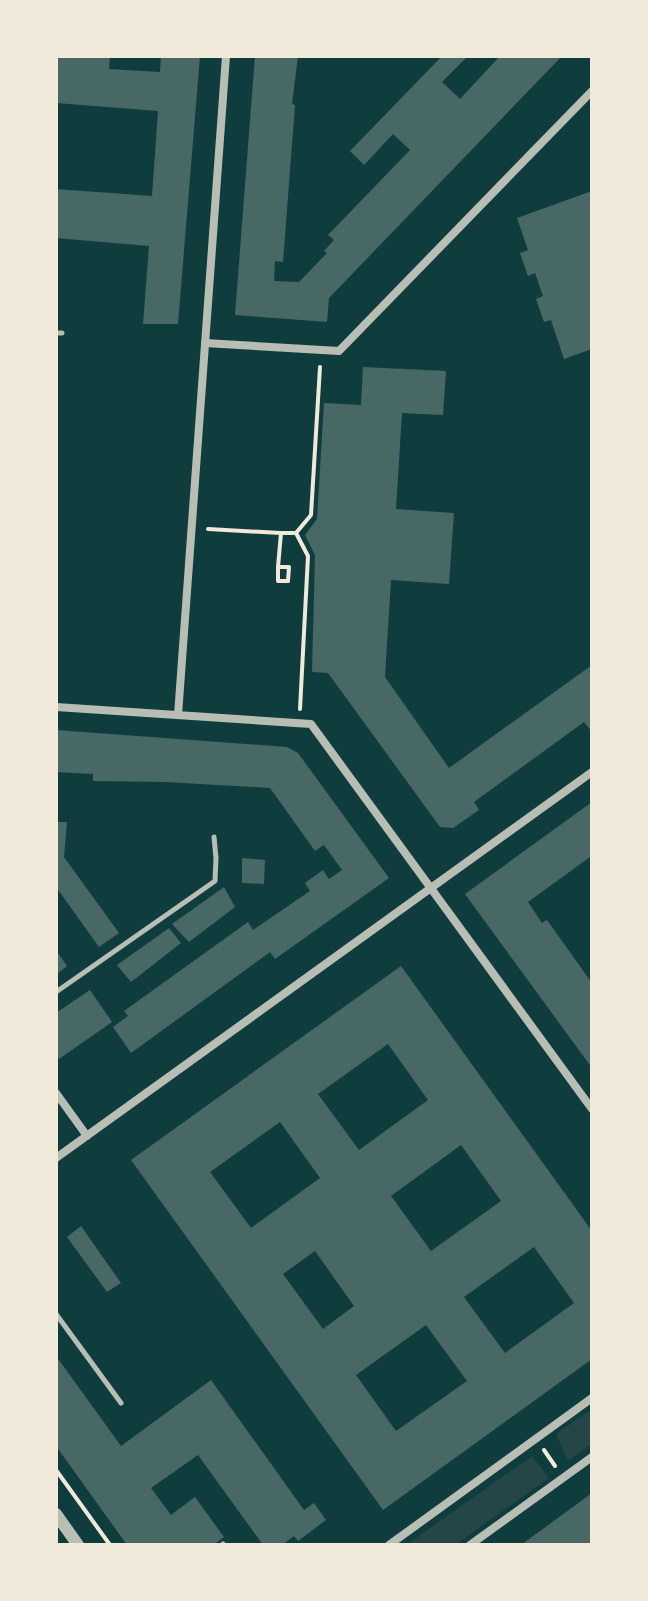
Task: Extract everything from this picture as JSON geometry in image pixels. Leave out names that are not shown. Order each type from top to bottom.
[{"type":"street","points":[[178,715],[226,56]]},
{"type":"street","points":[[205,343],[339,351],[592,91]]},
{"type":"street","points":[[56,707],[311,724],[592,1109]]},
{"type":"street","points":[[56,1158],[592,772]]},
{"type":"street","points":[[56,1093],[87,1136]]},
{"type":"street","points":[[389,1545],[592,1398]]},
{"type":"street","points":[[470,1545],[482,1542],[592,1457]]},
{"type":"street","points":[[56,1514],[78,1545]]},
{"type":"lane","points":[[56,992],[215,881],[214,837]]},
{"type":"lane","points":[[56,1314],[121,1403]]},
{"type":"path","points":[[296,533],[311,515],[321,350]]},
{"type":"path","points":[[192,528],[296,533]]},
{"type":"path","points":[[278,567],[281,533]]},
{"type":"path","points":[[296,533],[308,556],[299,723]]},
{"type":"path","points":[[535,1439],[563,1477]]},
{"type":"path","points":[[56,1470],[110,1545]]},
{"type":"shaded area","points":[[592,1409],[592,1444],[568,1461],[556,1434]]},
{"type":"shaded area","points":[[532,1456],[549,1478],[455,1545],[406,1545]]},
{"type":"building","points":[[56,56],[110,56],[109,69],[160,72],[161,56],[200,56],[178,324],[143,324],[149,246],[56,238],[56,189],[152,196],[158,111],[56,103]]},
{"type":"building","points":[[255,56],[298,56],[292,104],[295,105],[283,262],[275,261],[274,281],[299,282],[327,253],[324,251],[334,240],[328,235],[410,150],[393,134],[364,165],[350,151],[442,56],[468,56],[442,82],[460,99],[500,56],[562,56],[329,298],[327,322],[235,315]]},
{"type":"building","points":[[592,191],[592,349],[564,359],[551,320],[544,322],[536,299],[543,296],[535,273],[528,276],[520,253],[528,250],[517,218]]},
{"type":"building","points":[[363,367],[446,371],[443,415],[402,413],[396,509],[454,513],[449,584],[391,580],[385,677],[449,768],[592,665],[592,732],[584,722],[474,802],[479,810],[453,828],[440,827],[328,673],[312,672],[315,555],[305,535],[317,519],[324,403],[361,405]]},
{"type":"building","points":[[56,730],[287,747],[298,753],[389,878],[275,959],[270,952],[131,1053],[113,1027],[128,1016],[124,1011],[248,922],[253,930],[310,891],[305,883],[323,870],[329,879],[342,870],[324,845],[315,851],[270,788],[93,781],[93,774],[56,772]]},
{"type":"building","points":[[592,802],[592,860],[590,857],[528,902],[542,923],[547,920],[592,983],[592,1068],[465,894]]},
{"type":"building","points":[[56,822],[67,822],[64,857],[119,933],[99,947],[56,887]]},
{"type":"building","points":[[242,858],[265,860],[264,884],[242,883]]},
{"type":"building","points":[[224,887],[235,907],[189,942],[172,924]]},
{"type":"building","points":[[169,928],[181,943],[131,982],[117,965]]},
{"type":"building","points":[[56,950],[67,966],[56,975]]},
{"type":"building","points":[[401,966],[592,1231],[592,1359],[383,1510],[131,1160]],"holes":[[[388,1044],[428,1100],[359,1150],[318,1094]],[[280,1122],[320,1178],[251,1228],[210,1172]],[[461,1145],[501,1201],[431,1251],[391,1196]],[[534,1247],[574,1303],[505,1353],[464,1297]],[[315,1251],[354,1306],[323,1329],[283,1274]],[[426,1325],[467,1381],[396,1431],[356,1375]]]},
{"type":"building","points":[[90,990],[112,1022],[59,1059],[56,1055],[56,1013]]},
{"type":"building","points":[[81,1226],[121,1283],[107,1292],[67,1237]]},
{"type":"building","points":[[56,1356],[121,1446],[211,1380],[304,1510],[314,1503],[326,1520],[298,1541],[294,1536],[282,1545],[263,1545],[198,1455],[151,1488],[171,1515],[195,1497],[224,1537],[213,1545],[127,1545],[56,1446]]},
{"type":"building","points":[[592,1493],[592,1545],[521,1545]]}]
